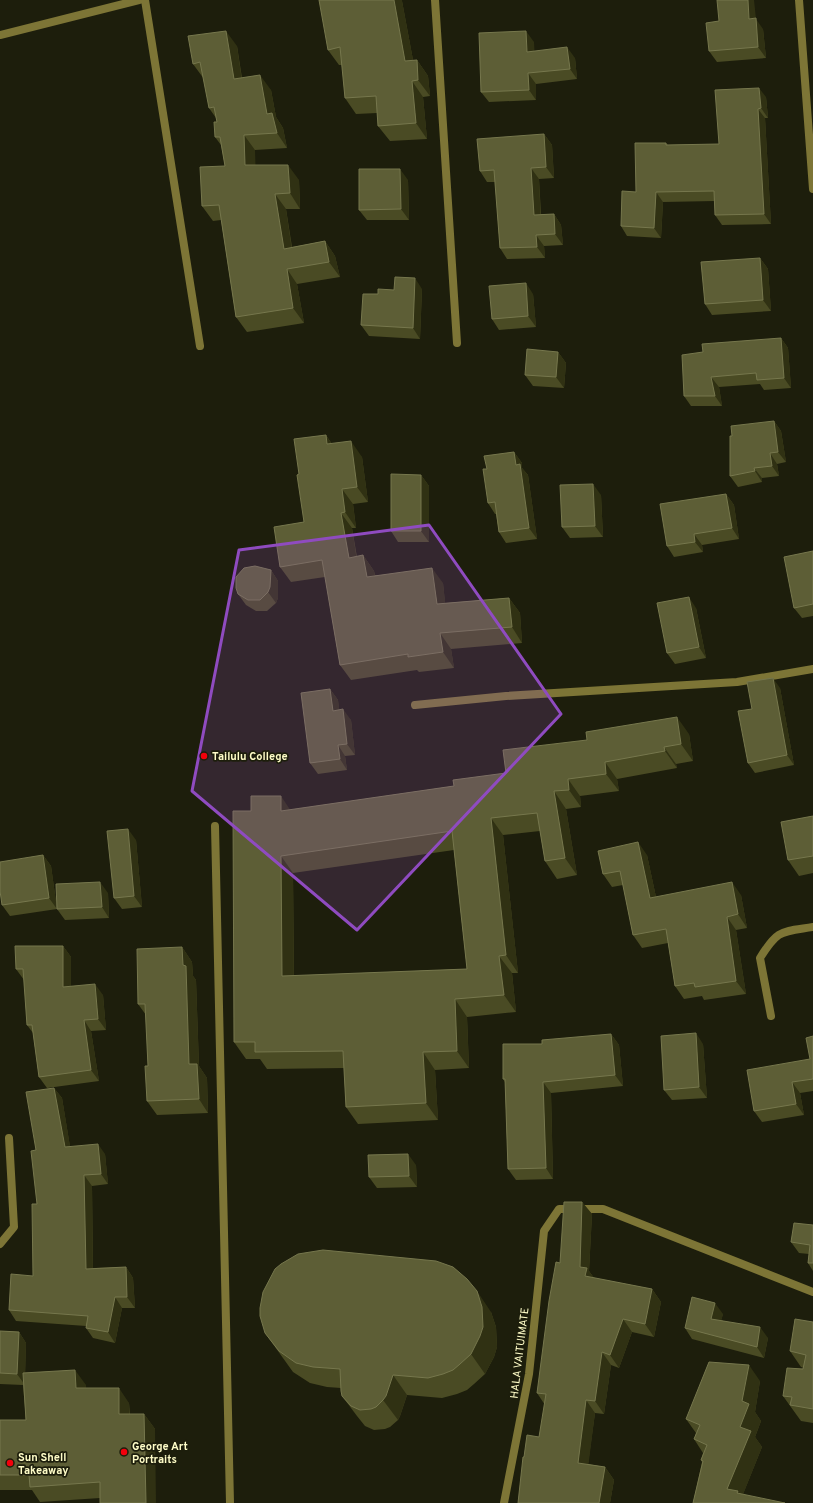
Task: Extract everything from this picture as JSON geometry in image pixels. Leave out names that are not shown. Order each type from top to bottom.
[{"type":"street","points":[[0,35],[139,0]]},
{"type":"street","points":[[145,0],[200,346]]},
{"type":"street","points":[[435,0],[457,343]]},
{"type":"street","points":[[799,0],[813,189]]},
{"type":"street","points":[[416,705],[506,696],[737,682],[813,669]]},
{"type":"street","points":[[215,826],[230,1503]]},
{"type":"street","points":[[772,1016],[760,958],[770,942],[782,932],[813,927]]},
{"type":"street","points":[[0,1244],[14,1227],[9,1138]]},
{"type":"street","name":"HALA VAITUIMATE","points":[[504,1503],[529,1374],[544,1231],[559,1209],[603,1209],[813,1292]]},
{"type":"highlighted area","points":[[429,525],[561,714],[357,930],[192,791],[239,550]]},
{"type":"building","points":[[319,0],[394,0],[405,61],[417,60],[418,80],[412,81],[416,123],[378,126],[376,96],[345,98],[340,47],[328,50]]},
{"type":"building","points":[[717,0],[748,0],[749,19],[756,18],[758,47],[709,51],[706,23],[719,21]]},
{"type":"building","points":[[226,31],[234,79],[260,75],[267,114],[272,113],[277,133],[244,135],[245,165],[288,165],[290,193],[275,194],[284,249],[325,241],[329,262],[287,269],[293,308],[236,317],[219,205],[202,206],[200,167],[225,166],[220,137],[215,137],[214,122],[217,122],[214,107],[209,108],[200,62],[193,64],[188,36]]},
{"type":"building","points":[[526,31],[527,52],[567,47],[570,69],[528,73],[529,90],[481,92],[479,33]]},
{"type":"building","points":[[759,88],[761,108],[758,109],[764,214],[715,215],[714,191],[656,192],[654,228],[621,226],[622,191],[636,192],[635,143],[666,143],[666,145],[719,144],[715,90]]},
{"type":"building","points":[[544,134],[546,167],[531,168],[534,215],[554,214],[555,234],[536,235],[537,247],[500,248],[494,170],[480,171],[477,139]]},
{"type":"building","points":[[359,169],[400,169],[401,209],[359,210]]},
{"type":"building","points":[[760,258],[763,300],[705,304],[701,262]]},
{"type":"building","points":[[395,277],[415,278],[413,328],[361,325],[363,294],[378,294],[378,289],[394,290]]},
{"type":"building","points":[[526,283],[528,316],[492,319],[489,286]]},
{"type":"building","points":[[781,338],[784,378],[757,380],[756,373],[711,377],[715,396],[684,396],[682,355],[703,352],[702,344]]},
{"type":"building","points":[[527,349],[558,352],[556,377],[525,375]]},
{"type":"building","points":[[774,421],[778,452],[770,453],[772,466],[754,468],[755,471],[730,476],[731,426]]},
{"type":"building","points":[[326,435],[327,444],[351,441],[357,487],[342,489],[345,512],[341,513],[349,558],[363,555],[367,577],[432,568],[437,604],[509,598],[512,627],[440,633],[443,652],[408,657],[408,654],[340,665],[322,560],[280,567],[274,527],[304,522],[297,475],[299,474],[294,439]]},
{"type":"building","points":[[514,452],[516,465],[520,464],[529,528],[499,532],[495,502],[488,503],[483,469],[487,469],[484,456]]},
{"type":"building","points":[[391,474],[421,475],[421,531],[391,531]]},
{"type":"building","points":[[593,484],[595,526],[562,527],[560,485]]},
{"type":"building","points":[[726,494],[732,528],[694,534],[695,542],[667,546],[660,504]]},
{"type":"building","points":[[813,551],[813,604],[794,608],[784,557]]},
{"type":"building","points":[[255,566],[271,570],[270,587],[268,592],[260,600],[248,600],[238,594],[236,588],[236,577],[244,568]]},
{"type":"building","points":[[689,597],[699,647],[667,653],[657,603]]},
{"type":"building","points":[[773,678],[787,755],[748,763],[738,711],[752,709],[747,682]]},
{"type":"building","points":[[330,689],[333,711],[343,709],[347,744],[338,745],[340,759],[310,763],[301,693]]},
{"type":"building","points":[[677,717],[681,744],[664,747],[665,751],[605,762],[606,774],[568,779],[569,790],[554,791],[565,858],[545,861],[537,813],[491,818],[506,955],[499,956],[504,995],[455,999],[457,1051],[423,1052],[426,1103],[346,1107],[343,1051],[255,1052],[255,1042],[234,1042],[233,811],[251,811],[251,796],[281,796],[281,811],[454,786],[453,780],[506,773],[503,750],[587,740],[586,732]],"holes":[[[452,831],[467,969],[282,976],[281,856]]]},
{"type":"building","points":[[813,816],[813,856],[788,860],[781,822]]},
{"type":"building","points":[[128,829],[134,896],[114,898],[107,831]]},
{"type":"building","points":[[638,842],[650,898],[732,882],[738,914],[727,917],[736,981],[695,987],[694,983],[675,986],[666,929],[633,935],[620,871],[603,874],[598,851]]},
{"type":"building","points":[[43,855],[49,898],[2,905],[0,891],[0,862]]},
{"type":"building","points":[[100,882],[102,907],[57,909],[56,884]]},
{"type":"building","points":[[15,946],[63,946],[63,987],[95,984],[98,1019],[84,1020],[91,1070],[39,1077],[32,1025],[27,1025],[23,969],[16,969]]},
{"type":"building","points":[[182,947],[183,965],[186,966],[189,1064],[197,1064],[199,1099],[147,1101],[145,1066],[148,1066],[145,1004],[138,1004],[137,949]]},
{"type":"building","points":[[696,1033],[699,1087],[664,1090],[661,1036]]},
{"type":"building","points":[[611,1034],[615,1075],[543,1082],[546,1168],[508,1169],[505,1079],[503,1079],[503,1044],[542,1044],[542,1040]]},
{"type":"building","points":[[813,1036],[813,1079],[792,1082],[796,1104],[754,1111],[747,1070],[810,1059],[806,1038]]},
{"type":"building","points":[[54,1088],[65,1147],[98,1144],[101,1174],[84,1175],[86,1269],[126,1267],[127,1297],[115,1297],[108,1332],[86,1328],[88,1316],[9,1310],[11,1274],[33,1276],[32,1204],[37,1204],[31,1151],[36,1150],[26,1092]]},
{"type":"building","points":[[408,1154],[409,1176],[369,1177],[368,1155]]},
{"type":"building","points":[[564,1202],[582,1202],[580,1267],[587,1268],[585,1276],[652,1289],[645,1324],[623,1319],[610,1355],[602,1352],[595,1401],[586,1400],[578,1463],[605,1467],[599,1503],[518,1503],[527,1435],[539,1437],[546,1394],[537,1393],[549,1301],[556,1262],[560,1263]]},
{"type":"building","points":[[794,1223],[813,1225],[813,1263],[808,1263],[810,1245],[791,1242]]},
{"type":"building","points":[[323,1250],[436,1261],[453,1267],[467,1279],[477,1291],[482,1307],[483,1327],[471,1354],[453,1370],[443,1374],[428,1378],[393,1375],[386,1396],[376,1407],[360,1410],[351,1406],[342,1396],[340,1369],[313,1367],[296,1363],[279,1351],[265,1333],[260,1316],[263,1292],[275,1269],[298,1254]]},
{"type":"building","points":[[692,1297],[715,1303],[711,1319],[760,1327],[757,1347],[685,1328]]},
{"type":"building","points":[[795,1319],[813,1322],[813,1409],[790,1405],[792,1397],[783,1396],[787,1368],[803,1369],[806,1355],[790,1351]]},
{"type":"building","points":[[0,1331],[19,1332],[17,1374],[0,1373]]},
{"type":"building","points":[[709,1362],[749,1365],[742,1401],[749,1404],[740,1427],[751,1431],[727,1489],[738,1491],[737,1493],[785,1503],[693,1503],[703,1461],[701,1460],[707,1445],[694,1439],[700,1425],[686,1419]]},
{"type":"building","points":[[75,1370],[76,1388],[119,1388],[119,1414],[144,1414],[146,1503],[100,1503],[100,1482],[30,1487],[29,1475],[0,1475],[0,1420],[26,1420],[23,1373]]},
{"type":"place","name":"Tailulu College","points":[[204,756]]},
{"type":"place","name":"George Art Portraits","points":[[124,1452]]},
{"type":"place","name":"Sun Shell Takeaway","points":[[10,1463]]}]
